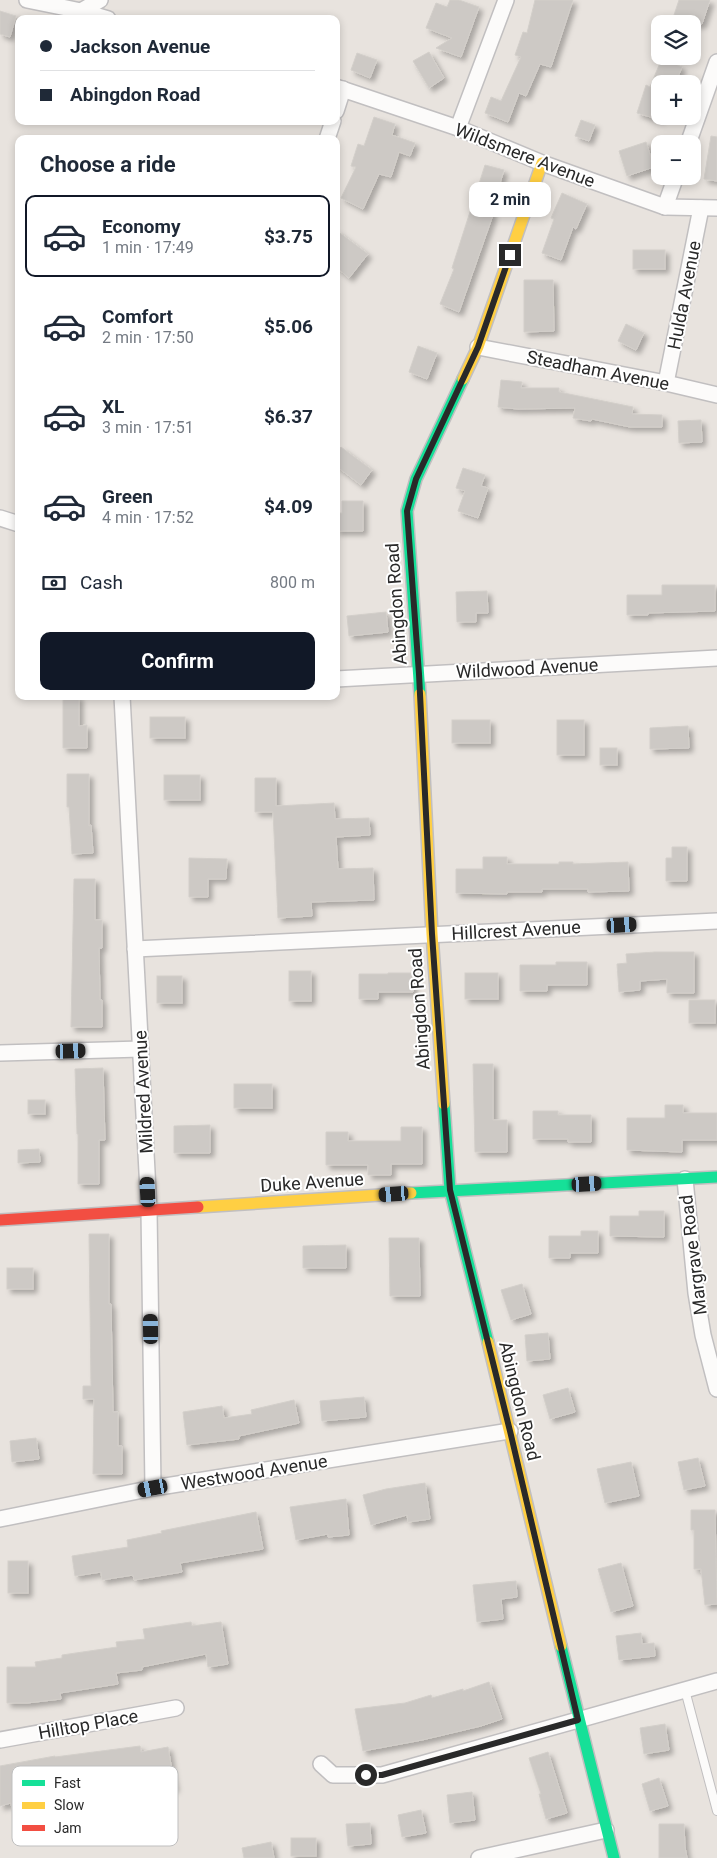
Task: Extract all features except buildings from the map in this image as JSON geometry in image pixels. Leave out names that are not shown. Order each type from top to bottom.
[{"type":"street","points":[[27,0],[94,15]]},
{"type":"street","points":[[81,11],[100,0]]},
{"type":"street","points":[[458,128],[506,0]]},
{"type":"street","points":[[691,135],[717,62]]},
{"type":"street","name":"Wildsmere Avenue","points":[[340,88],[458,128],[542,163],[665,207],[717,208]]},
{"type":"street","name":"Abingdon Road","points":[[542,163],[478,347],[416,479],[407,511],[419,674],[432,934],[450,1190],[510,1431],[578,1720],[614,1858]]},
{"type":"street","points":[[665,207],[673,185]]},
{"type":"street","name":"Hulda Avenue","points":[[666,383],[701,208]]},
{"type":"street","name":"Steadham Avenue","points":[[478,347],[666,383],[717,395]]},
{"type":"street","points":[[0,518],[15,523]]},
{"type":"street","name":"Wildwood Avenue","points":[[340,679],[717,658]]},
{"type":"street","name":"Mildred Avenue","points":[[122,700],[149,1210],[153,1488]]},
{"type":"street","name":"Hillcrest Avenue","points":[[135,949],[717,921]]},
{"type":"street","points":[[0,1054],[141,1049]]},
{"type":"street","name":"Duke Avenue","points":[[0,1220],[450,1190],[717,1177]]},
{"type":"street","name":"Margrave Road","points":[[685,1179],[696,1293],[703,1335],[717,1389]]},
{"type":"street","name":"Westwood Avenue","points":[[0,1519],[153,1488],[510,1431]]},
{"type":"street","points":[[321,1764],[333,1775],[382,1775],[717,1681]]},
{"type":"street","name":"Hilltop Place","points":[[0,1740],[176,1708]]},
{"type":"street","points":[[479,1858],[606,1830]]},
{"type":"lane","points":[[685,1690],[717,1811]]},
{"type":"traffic: fast","points":[[420,694],[407,511],[416,479],[463,379]]},
{"type":"traffic: fast","points":[[444,1104],[450,1190],[488,1342]]},
{"type":"traffic: fast","points":[[411,1193],[717,1177]]},
{"type":"traffic: fast","points":[[561,1646],[614,1858]]},
{"type":"traffic: slow","points":[[463,379],[478,347],[542,163]]},
{"type":"traffic: slow","points":[[420,694],[432,934],[444,1104]]},
{"type":"traffic: slow","points":[[198,1207],[411,1193]]},
{"type":"traffic: slow","points":[[488,1342],[561,1646]]},
{"type":"traffic: jam","points":[[0,1220],[198,1207]]},
{"type":"route","points":[[366,1775],[382,1775],[578,1720],[510,1431],[450,1190],[432,934],[419,674],[407,511],[416,479],[478,347],[510,255]]}]
